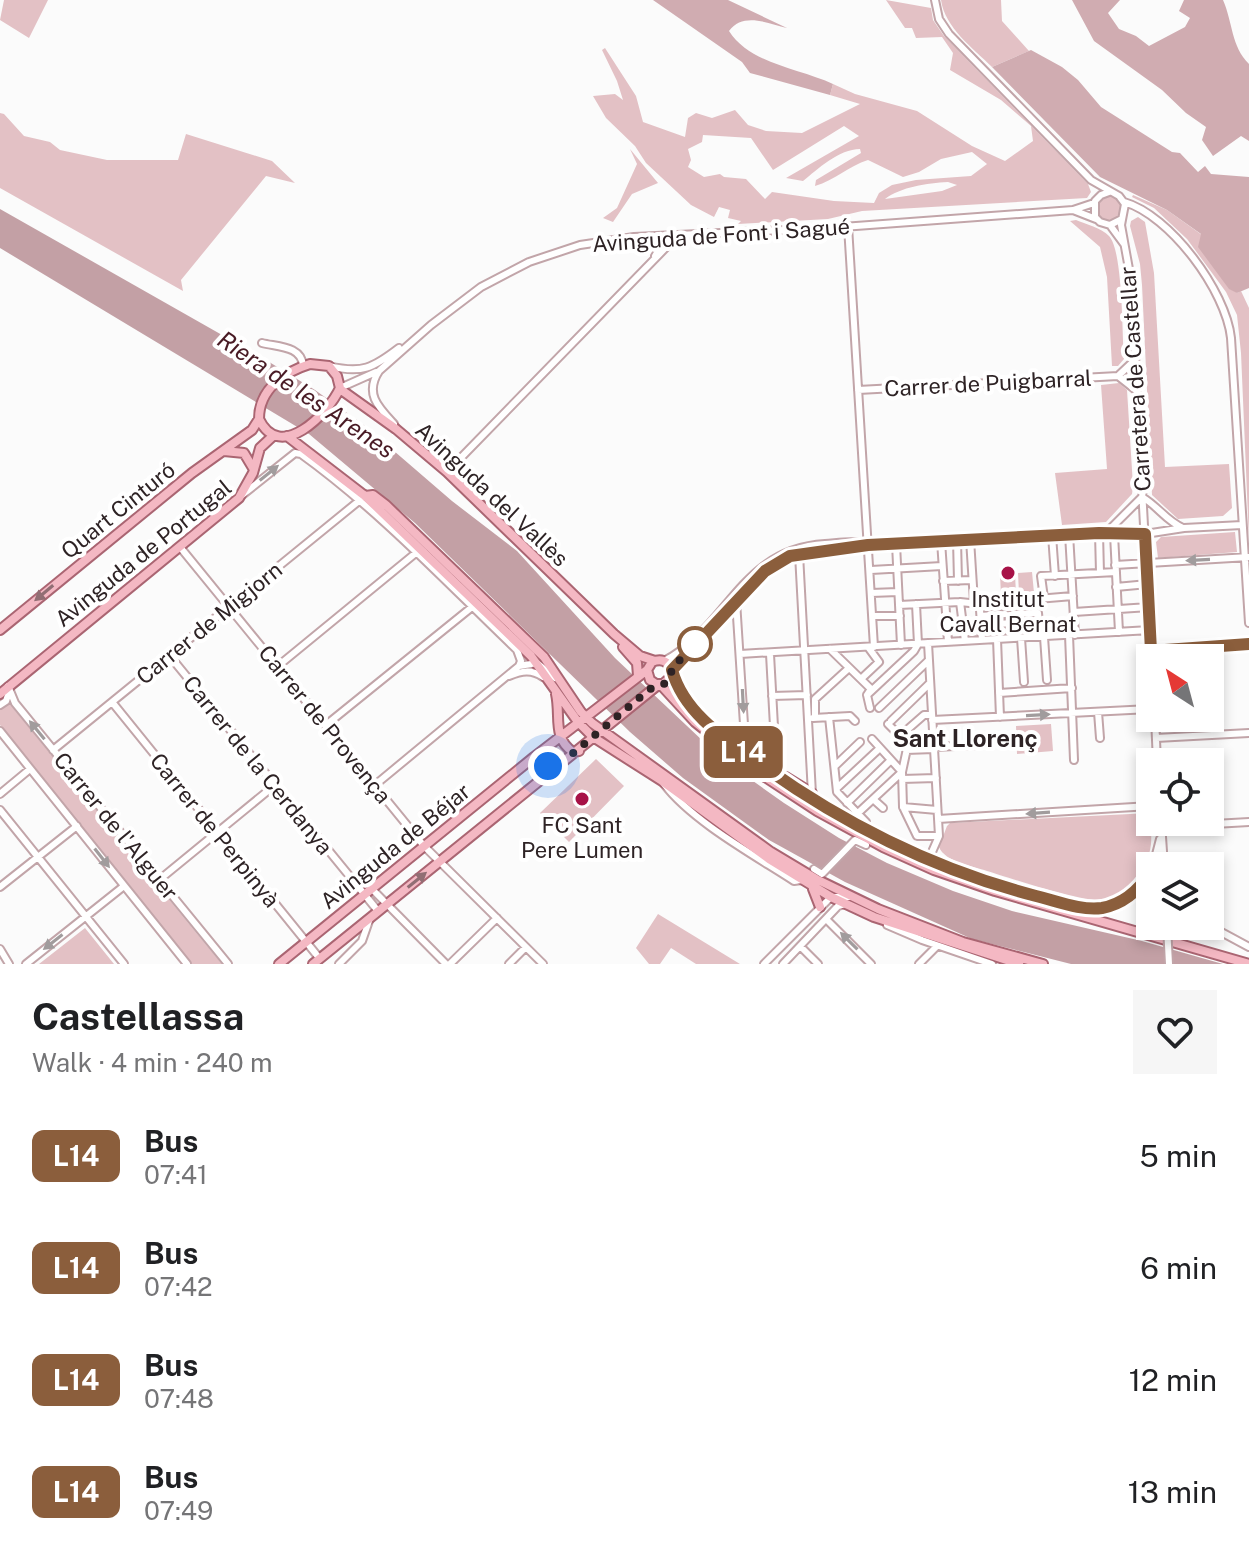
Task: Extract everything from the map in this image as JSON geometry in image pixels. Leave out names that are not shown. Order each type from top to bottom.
[{"type":"main road","points":[[320,363],[329,366],[337,376],[339,390],[324,414],[292,434],[274,435],[264,428],[259,419],[261,404],[281,377],[303,366],[320,363]]},
{"type":"main road","name":"Avinguda del Vallès","points":[[339,390],[396,429],[447,472],[614,634],[653,665]]},
{"type":"main road","name":"Quart Cinturó","points":[[0,630],[221,451],[252,430],[259,419]]},
{"type":"main road","points":[[292,434],[537,665],[610,748],[831,897],[928,929],[979,956],[1043,964]]},
{"type":"main road","points":[[239,498],[254,469],[260,448],[274,435]]},
{"type":"main road","points":[[221,451],[244,453],[254,469]]},
{"type":"main road","points":[[362,498],[373,495],[397,515],[544,657],[555,685],[560,714],[559,734],[574,754],[594,745],[610,748]]},
{"type":"main road","name":"Avinguda de Portugal","points":[[6,690],[239,498]]},
{"type":"main road","name":"Avinguda del Vallès","points":[[614,634],[637,663],[653,665]]},
{"type":"main road","points":[[637,663],[637,676]]},
{"type":"main road","points":[[653,665],[672,672],[684,700],[738,748],[863,830],[928,864],[1249,961]]},
{"type":"main road","points":[[559,734],[653,665]]},
{"type":"main road","points":[[653,665],[650,680],[695,722],[794,798],[871,841],[995,891],[1249,961]]},
{"type":"main road","name":"Avinguda de Béjar","points":[[316,961],[611,721],[656,686],[669,680],[672,672]]},
{"type":"main road","points":[[555,685],[574,703],[582,719]]},
{"type":"main road","points":[[684,700],[812,797]]},
{"type":"main road","points":[[574,703],[588,708],[599,706]]},
{"type":"main road","points":[[611,721],[624,746]]},
{"type":"main road","name":"Avinguda de Béjar","points":[[279,964],[559,734]]},
{"type":"main road","points":[[596,734],[624,746],[771,852],[874,917],[979,956],[1019,964]]},
{"type":"main road","points":[[534,757],[546,761],[547,775]]},
{"type":"main road","points":[[806,883],[817,896],[820,907]]},
{"type":"street","points":[[935,0],[937,15],[945,29],[1091,180],[1159,220],[1182,245],[1217,293],[1227,314],[1231,338],[1249,623]]},
{"type":"street","points":[[1091,180],[1097,219],[1110,225],[1124,216],[1144,210]]},
{"type":"street","points":[[1095,201],[1103,193],[1112,192]]},
{"type":"street","name":"Avinguda de Font i Sagué","points":[[379,371],[431,325],[481,287],[535,259],[580,245],[649,237],[1073,210],[1095,201]]},
{"type":"street","points":[[1124,202],[1124,216]]},
{"type":"street","name":"Avinguda de Font i Sagué","points":[[1073,210],[1097,219]]},
{"type":"street","name":"Carretera de Castellar","points":[[1124,216],[1124,245],[1131,280],[1151,644]]},
{"type":"street","name":"Carretera de Castellar","points":[[1110,225],[1124,245]]},
{"type":"street","points":[[848,226],[871,570],[871,647],[879,662],[861,679]]},
{"type":"street","points":[[447,472],[678,235]]},
{"type":"street","points":[[655,257],[667,236]]},
{"type":"street","points":[[649,237],[655,257]]},
{"type":"street","points":[[329,366],[354,371],[370,367],[431,325]]},
{"type":"street","points":[[262,343],[298,352],[303,366]]},
{"type":"street","name":"Carrer de Puigbarral","points":[[858,390],[1118,376],[1135,360]]},
{"type":"street","points":[[339,390],[379,371]]},
{"type":"street","points":[[379,371],[373,384],[373,397],[396,429]]},
{"type":"street","name":"Carrer de Puigbarral","points":[[1118,376],[1137,391]]},
{"type":"street","name":"Avinguda de Portugal","points":[[239,498],[295,453],[301,454],[362,498]]},
{"type":"street","points":[[1100,573],[1106,533],[1142,497],[1161,510],[1167,519],[1184,528]]},
{"type":"street","name":"Carrer de Migjorn","points":[[53,750],[362,498]]},
{"type":"street","points":[[397,515],[400,522],[421,542],[419,551]]},
{"type":"street","points":[[1122,517],[1121,530],[1124,533]]},
{"type":"street","points":[[1161,530],[1167,519]]},
{"type":"street","points":[[672,672],[772,566],[799,554],[868,545],[1069,534],[1145,534],[1161,530],[1242,525]]},
{"type":"street","points":[[1106,533],[1115,568],[1119,632]]},
{"type":"street","points":[[1069,534],[1074,612],[1074,760]]},
{"type":"street","points":[[1052,535],[1055,576]]},
{"type":"street","points":[[970,539],[974,602]]},
{"type":"street","points":[[957,540],[958,581]]},
{"type":"street","points":[[653,665],[685,646],[760,567],[779,554],[818,544],[858,541],[868,545]]},
{"type":"street","points":[[941,541],[948,642]]},
{"type":"street","points":[[896,544],[901,645]]},
{"type":"street","name":"Carrer de Provença","points":[[180,547],[424,846],[543,964]]},
{"type":"street","points":[[278,666],[419,551],[429,550],[452,569]]},
{"type":"street","points":[[419,551],[472,607],[537,665]]},
{"type":"street","points":[[799,554],[807,695],[812,718]]},
{"type":"street","points":[[1044,598],[1041,576],[1100,573],[1147,563],[1246,557]]},
{"type":"street","points":[[871,570],[942,566]]},
{"type":"street","points":[[943,581],[972,580]]},
{"type":"street","points":[[1116,587],[1148,584]]},
{"type":"street","points":[[871,593],[898,592]]},
{"type":"street","points":[[899,605],[979,604],[1073,596]]},
{"type":"street","points":[[736,601],[743,746]]},
{"type":"street","points":[[960,602],[965,641]]},
{"type":"street","points":[[867,695],[918,644],[916,604]]},
{"type":"street","points":[[326,725],[472,607]]},
{"type":"street","points":[[1074,612],[1149,607]]},
{"type":"street","points":[[982,640],[980,613],[1038,613],[1040,633],[1044,637],[1047,680]]},
{"type":"street","points":[[873,616],[900,616]]},
{"type":"street","points":[[981,625],[1013,623]]},
{"type":"street","points":[[740,654],[1150,630]]},
{"type":"street","points":[[1021,638],[1024,682]]},
{"type":"street","points":[[997,639],[1000,717]]},
{"type":"street","points":[[928,643],[939,836],[928,864]]},
{"type":"street","points":[[1224,647],[1249,644]]},
{"type":"street","points":[[830,649],[871,689],[867,695],[870,708]]},
{"type":"street","points":[[375,785],[509,676],[521,661],[517,650]]},
{"type":"street","points":[[770,654],[776,763],[772,767]]},
{"type":"street","name":"Carrer de la Cerdanya","points":[[169,655],[275,785],[368,892],[378,911],[448,964]]},
{"type":"street","points":[[879,708],[929,661]]},
{"type":"street","points":[[519,666],[537,665]]},
{"type":"street","points":[[812,797],[812,718],[815,699],[849,668]]},
{"type":"street","points":[[509,676],[535,672],[555,685]]},
{"type":"street","points":[[930,683],[889,722],[908,744],[902,776],[903,807],[917,836],[939,836]]},
{"type":"street","points":[[999,693],[1072,688]]},
{"type":"street","name":"Avinguda de Portugal","points":[[0,705],[6,701],[6,690]]},
{"type":"street","name":"Carrer de l'Alguer","points":[[6,690],[228,964]]},
{"type":"street","points":[[772,696],[807,695]]},
{"type":"street","name":"Carrer de Perpinyà","points":[[112,702],[306,942],[316,961]]},
{"type":"street","points":[[900,736],[924,715],[932,718],[1000,717],[1136,710]]},
{"type":"street","points":[[1098,712],[1100,738]]},
{"type":"street","points":[[812,718],[850,716],[855,721]]},
{"type":"street","points":[[829,717],[837,792],[866,822],[863,830]]},
{"type":"street","points":[[0,731],[187,964]]},
{"type":"street","points":[[1156,732],[1156,748]]},
{"type":"street","points":[[1156,738],[1249,733]]},
{"type":"street","points":[[872,739],[902,776]]},
{"type":"street","points":[[835,766],[860,742]]},
{"type":"street","points":[[906,750],[976,745]]},
{"type":"street","points":[[837,788],[880,748]]},
{"type":"street","points":[[847,803],[891,760]]},
{"type":"street","points":[[0,794],[30,769]]},
{"type":"street","points":[[858,813],[902,776],[937,772]]},
{"type":"street","points":[[159,880],[275,785]]},
{"type":"street","points":[[873,799],[883,808]]},
{"type":"street","points":[[903,807],[937,810]]},
{"type":"street","points":[[938,819],[1136,807]]},
{"type":"street","points":[[0,810],[124,964]]},
{"type":"street","points":[[1224,823],[1249,822]]},
{"type":"street","points":[[0,887],[77,826]]},
{"type":"street","points":[[814,869],[822,874],[855,840],[866,845]]},
{"type":"street","points":[[26,964],[124,886]]},
{"type":"street","points":[[1073,906],[1097,908],[1118,902],[1136,891]]},
{"type":"street","points":[[764,964],[831,897]]},
{"type":"street","points":[[783,964],[838,906],[848,901]]},
{"type":"street","points":[[339,964],[362,941],[378,911]]},
{"type":"street","points":[[874,917],[937,946],[979,956],[992,964]]},
{"type":"street","points":[[448,964],[497,918]]},
{"type":"street","points":[[826,919],[871,964]]},
{"type":"street","points":[[1224,934],[1249,947]]},
{"type":"street","points":[[1168,940],[1169,964]]},
{"type":"street","points":[[800,946],[818,964]]},
{"type":"street","points":[[919,964],[937,946]]},
{"type":"street","points":[[509,964],[526,947]]},
{"type":"street","points":[[0,949],[9,964]]},
{"type":"shaded area","points":[[4,0],[48,0],[29,38],[0,20]]},
{"type":"shaded area","points":[[653,0],[728,0],[787,28],[748,20],[729,31],[749,51],[762,58],[833,84],[830,95],[750,73],[742,62]]},
{"type":"shaded area","points":[[886,0],[931,8],[933,20],[944,36],[1088,184],[1091,192],[1087,198],[862,211],[828,219],[738,224],[741,221],[728,218],[730,210],[719,207],[714,217],[691,205],[646,163],[635,146],[606,118],[593,96],[615,94],[623,100],[602,50],[605,48],[636,96],[643,122],[685,137],[688,118],[696,113],[712,118],[735,110],[748,125],[766,131],[802,133],[860,104],[830,95],[833,84],[855,94],[917,111],[972,146],[1005,161],[1033,141],[1031,126],[1001,100],[950,70],[953,53],[942,37],[916,38],[912,28],[905,28]],"holes":[[[844,126],[859,136],[786,178],[803,181],[837,156],[860,149],[861,153],[816,180],[815,186],[868,160],[903,177],[941,159],[972,152],[987,164],[971,176],[892,185],[879,193],[874,203],[772,192],[765,199],[746,179],[720,174],[704,177],[688,167],[691,160],[688,149],[702,142],[703,135],[751,138],[773,170]],[[948,182],[957,185],[942,191],[885,199],[915,186]]]},
{"type":"shaded area","points":[[941,0],[1001,0],[1002,21],[1029,51],[992,67],[954,28]]},
{"type":"shaded area","points":[[1072,0],[1120,0],[1108,13],[1119,29],[1149,46],[1185,27],[1190,18],[1179,11],[1184,0],[1223,0],[1236,42],[1249,64],[1249,141],[1241,136],[1213,156],[1202,140],[1206,127],[1162,90],[1094,41]]},
{"type":"shaded area","points":[[1031,50],[1078,80],[1101,107],[1172,152],[1180,153],[1198,172],[1205,166],[1211,174],[1249,177],[1249,288],[1237,293],[1229,289],[1198,247],[1201,234],[1167,210],[1100,177],[992,67]]},
{"type":"shaded area","points":[[0,113],[24,136],[50,142],[60,150],[107,160],[178,160],[186,134],[272,161],[295,183],[266,176],[181,280],[183,291],[0,188]]},
{"type":"shaded area","points":[[630,149],[658,183],[632,194],[613,222],[603,218],[617,208],[637,164]]},
{"type":"shaded area","points":[[1133,195],[1167,210],[1202,235],[1237,293],[1241,291],[1249,308],[1249,540],[1237,315],[1226,292],[1187,239],[1154,208]]},
{"type":"shaded area","points":[[1109,196],[1120,203],[1121,208],[1114,219],[1109,220],[1098,213],[1097,208],[1104,197]]},
{"type":"shaded area","points":[[1138,217],[1145,222],[1154,273],[1165,467],[1229,464],[1232,508],[1223,516],[1178,519],[1152,495],[1142,285],[1130,226],[1131,221]]},
{"type":"shaded area","points":[[1076,220],[1102,231],[1114,244],[1124,359],[1118,366],[1112,366],[1107,277],[1100,247],[1070,221]]},
{"type":"shaded area","points":[[1119,383],[1127,390],[1132,494],[1106,522],[1062,525],[1055,473],[1107,469],[1101,385]]},
{"type":"shaded area","points":[[1235,532],[1237,552],[1158,558],[1156,542],[1161,537]]},
{"type":"shaded area","points":[[1032,572],[1034,593],[1019,594],[1018,573]]},
{"type":"shaded area","points":[[1015,574],[1016,594],[1001,595],[1000,575]]},
{"type":"shaded area","points":[[9,703],[222,964],[192,964],[0,725],[0,710]]},
{"type":"shaded area","points":[[1051,724],[1053,751],[1017,754],[1016,726]]},
{"type":"shaded area","points":[[558,742],[567,754],[550,768],[541,755]]},
{"type":"shaded area","name":"FC Sant Pere Lumen","points":[[596,759],[624,786],[569,842],[540,813]]},
{"type":"shaded area","points":[[1136,814],[1136,836],[1151,836],[1151,844],[1149,852],[1136,852],[1136,881],[1129,888],[1112,898],[1092,900],[1062,894],[953,860],[939,847],[950,823]]},
{"type":"shaded area","points":[[658,914],[740,964],[696,964],[671,948],[660,964],[649,964],[636,948]]},
{"type":"shaded area","points":[[85,928],[114,964],[39,964]]},
{"type":"water","name":"Riera de les Arenes","points":[[0,209],[315,390],[365,426],[452,501],[517,551],[615,658],[722,759],[839,838],[887,863],[953,891],[1012,911],[1142,941],[1223,964],[1071,964],[972,939],[845,882],[769,840],[683,778],[630,732],[415,523],[309,434],[0,248]]},
{"type":"bus line","name":"L14","points":[[1136,891],[1106,907],[1073,906],[995,885],[928,861],[882,840],[795,790],[714,729],[684,700],[672,670],[765,571],[790,556],[868,545],[1099,533],[1145,534],[1151,651],[1249,644]]},
{"type":"place","name":"Institut Cavall Bernat","points":[[1008,573]]},
{"type":"place","name":"FC Sant Pere Lumen","points":[[582,799]]},
{"type":"district","name":"Sant Llorenç","points":[[965,739]]},
{"type":"route","points":[[548,766],[547,775],[650,689],[666,683],[674,666],[695,644]]}]
